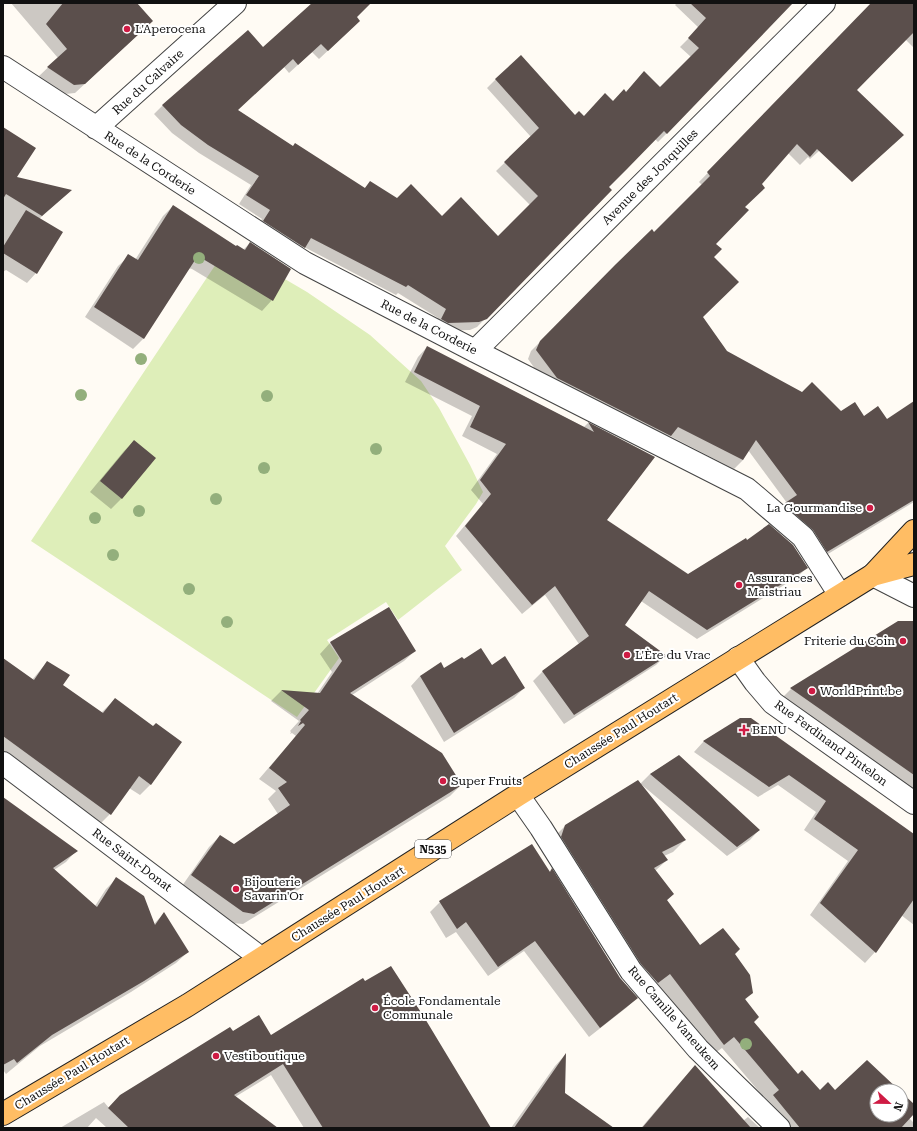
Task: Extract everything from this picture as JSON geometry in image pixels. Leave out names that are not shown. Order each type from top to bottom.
[{"type":"main road","name":"Chaussée Paul Houtart","points":[[3,1114],[188,1005],[518,795],[873,575],[914,531]]},
{"type":"main road","name":"Chaussée Paul Houtart","points":[[873,575],[914,564]]},
{"type":"street","name":"Rue du Calvaire","points":[[96,128],[235,3]]},
{"type":"street","name":"Avenue des Jonquilles","points":[[475,352],[824,3]]},
{"type":"street","name":"Rue de la Corderie","points":[[3,67],[305,263],[475,352],[747,489],[803,537],[840,595]]},
{"type":"street","points":[[873,575],[914,596]]},
{"type":"street","name":"Rue Ferdinand Pintelon","points":[[738,658],[755,682],[773,703],[914,803]]},
{"type":"street","name":"Rue Saint-Donat","points":[[3,763],[261,958]]},
{"type":"street","name":"Rue Camille Vaneukem","points":[[518,795],[541,828],[631,971],[698,1049],[779,1128]]},
{"type":"green space","points":[[216,264],[278,275],[307,292],[370,335],[421,381],[439,408],[483,492],[445,546],[462,570],[398,620],[386,602],[327,640],[339,658],[297,717],[31,541]]},
{"type":"building","points":[[63,3],[137,3],[153,21],[85,84],[74,85],[47,67],[67,49],[46,24]]},
{"type":"building","points":[[312,3],[371,3],[357,17],[360,21],[328,51],[321,44],[298,65],[293,59],[238,110],[293,146],[295,143],[365,188],[370,181],[397,198],[411,184],[442,216],[461,197],[498,236],[538,196],[504,162],[539,128],[495,79],[521,55],[575,115],[579,111],[584,116],[605,93],[613,101],[624,89],[626,92],[644,71],[660,87],[699,48],[688,38],[706,18],[690,3],[793,3],[667,134],[664,131],[609,187],[612,190],[487,319],[479,322],[448,323],[441,319],[446,309],[408,285],[406,287],[311,238],[305,248],[263,221],[270,210],[246,195],[259,176],[208,145],[181,125],[162,105],[248,30],[263,47]]},
{"type":"building","points":[[871,3],[914,3],[914,32],[857,90],[904,135],[852,182],[817,149],[810,157],[797,144],[762,184],[765,188],[745,207],[749,210],[716,244],[722,249],[714,257],[739,282],[703,317],[727,351],[802,392],[812,382],[841,411],[855,402],[864,416],[878,406],[887,419],[914,401],[914,500],[827,552],[813,530],[790,510],[792,508],[785,503],[797,495],[756,440],[743,460],[678,427],[671,436],[557,378],[536,350],[540,341],[615,265],[652,229],[654,232],[710,176],[707,172]]},
{"type":"building","points":[[3,127],[36,148],[17,177],[72,190],[42,216],[6,194],[3,199]]},
{"type":"building","points":[[173,205],[236,246],[237,245],[245,250],[250,242],[291,269],[273,301],[203,259],[197,257],[144,339],[94,307],[128,254],[138,260]]},
{"type":"building","points":[[26,210],[63,232],[37,274],[3,253],[3,247]]},
{"type":"building","points":[[427,346],[594,432],[588,422],[655,457],[607,520],[688,574],[746,538],[747,540],[769,524],[793,545],[808,568],[707,630],[649,591],[625,625],[667,656],[574,715],[542,671],[589,636],[555,586],[532,605],[465,526],[491,494],[480,480],[506,444],[470,427],[480,406],[414,372]]},
{"type":"building","points":[[134,440],[156,458],[122,499],[100,481]]},
{"type":"building","points":[[389,607],[416,651],[350,693],[442,753],[462,785],[254,914],[243,912],[191,875],[220,835],[234,844],[290,805],[278,788],[287,782],[269,768],[305,725],[303,723],[298,726],[301,721],[300,720],[309,710],[281,690],[320,693],[342,661],[330,642]]},
{"type":"building","points":[[898,621],[914,621],[914,775],[790,688]]},
{"type":"building","points":[[481,648],[492,665],[505,656],[525,688],[454,733],[420,676],[441,662],[444,668],[462,657],[464,659]]},
{"type":"building","points":[[3,658],[34,680],[47,661],[70,675],[63,685],[103,713],[115,698],[153,726],[156,723],[182,742],[151,785],[139,776],[111,815],[3,736]]},
{"type":"building","points":[[740,718],[751,718],[914,834],[914,899],[876,953],[820,903],[858,850],[814,819],[826,801],[789,775],[769,787],[703,741]]},
{"type":"building","points":[[679,755],[760,830],[737,847],[650,774]]},
{"type":"building","points":[[638,780],[686,840],[662,852],[668,860],[654,868],[674,894],[667,900],[700,945],[723,928],[740,949],[735,954],[750,975],[753,993],[745,999],[759,1017],[754,1022],[798,1074],[802,1070],[820,1090],[828,1082],[835,1090],[867,1060],[891,1083],[869,1083],[869,1123],[906,1123],[901,1128],[800,1128],[773,1095],[779,1090],[734,1037],[724,1045],[670,974],[658,983],[641,964],[561,837],[565,825]]},
{"type":"building","points":[[3,797],[78,851],[53,868],[97,907],[116,877],[144,896],[155,925],[164,912],[189,952],[144,981],[52,1035],[17,1063],[14,1059],[3,1065]]},
{"type":"building","points":[[532,844],[550,872],[552,868],[620,978],[638,998],[600,1028],[535,941],[498,967],[466,922],[457,929],[439,901]]},
{"type":"building","points":[[391,966],[424,1017],[491,1128],[323,1128],[283,1064],[234,1095],[278,1128],[129,1128],[108,1108],[120,1095],[230,1027],[233,1031],[259,1015],[271,1035],[363,978],[365,981]]},
{"type":"building","points":[[566,1053],[565,1093],[614,1128],[514,1128]]},
{"type":"building","points":[[695,1065],[726,1100],[751,1128],[642,1128]]},
{"type":"building","points":[[909,1099],[914,1104],[914,1114],[909,1119]]},
{"type":"place","name":"L'Aperocena","points":[[127,29]]},
{"type":"place","name":"La Gourmandise","points":[[870,508]]},
{"type":"place","name":"Assurances Maistriau","points":[[739,585]]},
{"type":"place","name":"Friterie du Coin","points":[[903,641]]},
{"type":"place","name":"L'Ère du Vrac","points":[[627,655]]},
{"type":"place","name":"WorldPrint.be","points":[[812,691]]},
{"type":"place","name":"BENU","points":[[744,730]]},
{"type":"place","name":"Super Fruits","points":[[443,781]]},
{"type":"place","name":"Bijouterie Savarin'Or","points":[[236,889]]},
{"type":"place","name":"École Fondamentale Communale","points":[[375,1008]]},
{"type":"place","name":"Vestiboutique","points":[[216,1056]]}]
